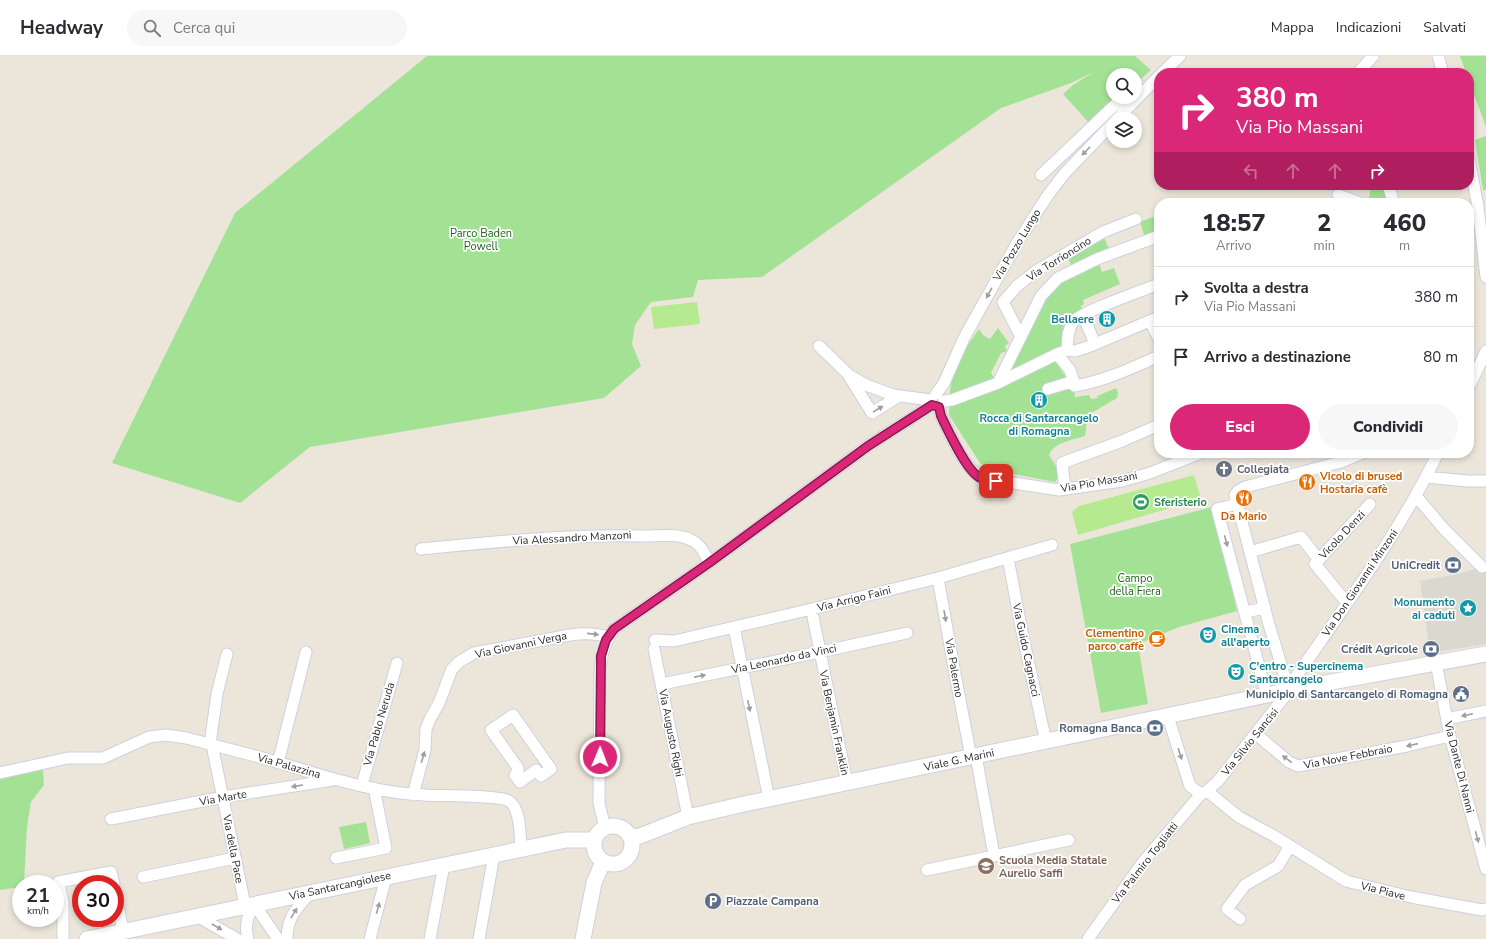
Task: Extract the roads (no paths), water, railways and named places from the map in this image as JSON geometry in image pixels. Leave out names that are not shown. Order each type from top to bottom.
[{"type":"main road","name":"Viale G. Marini","points":[[631,837],[640,836],[688,817],[1267,696],[1288,686],[1486,654]]},
{"type":"main road","points":[[617,826],[627,832],[631,837],[633,843],[632,849],[626,860],[615,865],[609,865],[598,858],[595,852],[594,840],[605,828],[617,826]]},
{"type":"main road","name":"Via Santarcangiolese","points":[[87,939],[566,840],[594,840]]},
{"type":"main road","points":[[583,939],[594,883],[603,862]]},
{"type":"street","points":[[1167,68],[1180,56]]},
{"type":"street","points":[[1362,68],[1373,56]]},
{"type":"street","points":[[1438,56],[1441,68]]},
{"type":"street","points":[[1124,112],[1154,81]]},
{"type":"street","points":[[1041,175],[1116,104],[1122,102],[1130,106]]},
{"type":"street","name":"Via Pozzo Lungo","points":[[937,400],[964,338],[1017,242],[1048,195],[1064,174],[1106,130]]},
{"type":"street","points":[[1474,174],[1481,194],[1486,277]]},
{"type":"street","points":[[1338,194],[1348,198]]},
{"type":"street","name":"Via Torrioncino","points":[[1021,337],[1003,302],[1017,286],[1036,271],[1086,241],[1103,232],[1136,219]]},
{"type":"street","points":[[998,383],[1041,296],[1058,278],[1098,259],[1154,238]]},
{"type":"street","points":[[1074,383],[1062,352],[1069,329],[1074,321],[1154,286]]},
{"type":"street","points":[[1083,316],[1095,344]]},
{"type":"street","points":[[819,346],[849,375],[866,385],[893,395],[937,400],[952,400],[998,383],[1062,352],[1075,351],[1095,344],[1154,319]]},
{"type":"street","points":[[1474,376],[1486,351]]},
{"type":"street","points":[[1048,389],[1074,383],[1093,381],[1134,367],[1154,358]]},
{"type":"street","points":[[849,375],[872,413],[899,396]]},
{"type":"street","points":[[605,828],[599,803],[600,671],[601,656],[608,637],[614,629],[709,563],[868,446],[937,400]]},
{"type":"street","name":"Via Pio Massani","points":[[937,400],[941,416],[967,465],[981,478],[1058,490],[1122,481],[1150,473],[1188,458]]},
{"type":"street","points":[[1065,489],[1062,463],[1122,441],[1154,427]]},
{"type":"street","points":[[1288,686],[1236,500],[1238,491],[1350,458]]},
{"type":"street","name":"Via Don Giovanni Minzoni","points":[[1288,686],[1296,678],[1386,546],[1416,496],[1436,458]]},
{"type":"street","points":[[1426,477],[1467,481],[1486,481]]},
{"type":"street","points":[[1416,496],[1444,529],[1482,567]]},
{"type":"street","points":[[1236,500],[1218,509],[1267,696]]},
{"type":"street","name":"Vicolo Denzi","points":[[1347,603],[1315,564],[1370,504]]},
{"type":"street","name":"Via Alessandro Manzoni","points":[[421,549],[556,537],[633,535],[683,537],[693,540],[700,546],[709,563]]},
{"type":"street","points":[[1250,552],[1301,537],[1319,560]]},
{"type":"street","name":"Via Arrigo Faini","points":[[654,644],[674,641],[812,609],[938,578],[1052,545]]},
{"type":"street","name":"Via Guido Cagnacci","points":[[1008,558],[1022,632],[1046,742]]},
{"type":"street","name":"Via Palermo","points":[[938,578],[954,674],[974,757],[994,856]]},
{"type":"street","points":[[1245,612],[1265,608]]},
{"type":"street","name":"Via Benjamin Franklin","points":[[813,617],[847,783]]},
{"type":"street","points":[[735,632],[741,668],[769,799]]},
{"type":"street","name":"Via Giovanni Verga","points":[[413,795],[425,750],[426,729],[439,703],[452,669],[459,662],[474,654],[570,635],[583,633],[608,637]]},
{"type":"street","name":"Via Leonardo da Vinci","points":[[662,684],[906,633]]},
{"type":"street","name":"Via Augusto Righi","points":[[654,644],[688,817]]},
{"type":"street","points":[[278,763],[306,652]]},
{"type":"street","points":[[211,744],[218,694],[227,654]]},
{"type":"street","name":"Via Pablo Neruda","points":[[362,785],[397,663]]},
{"type":"street","name":"Via Dante Di Nanni","points":[[1436,663],[1450,736],[1486,870]]},
{"type":"street","name":"Via Silvio Sancisi","points":[[1204,793],[1218,781],[1256,734],[1288,686]]},
{"type":"street","points":[[1447,719],[1486,711]]},
{"type":"street","points":[[513,715],[551,769],[541,776],[536,770],[520,782],[515,775],[518,768],[491,730],[513,715]]},
{"type":"street","name":"Via Piave","points":[[1168,717],[1190,786],[1204,793],[1239,817],[1290,846],[1346,881],[1411,897],[1475,909],[1486,909]]},
{"type":"street","name":"Via Nove Febbraio","points":[[1256,734],[1289,762],[1298,766],[1407,746],[1450,736]]},
{"type":"street","name":"Via Palazzina","points":[[0,773],[24,769],[68,758],[102,758],[149,737],[166,735],[211,744],[335,780],[374,788],[413,795],[503,799],[513,804],[517,812],[521,849]]},
{"type":"street","name":"Via della Pace","points":[[211,744],[223,797],[234,858],[250,905]]},
{"type":"street","name":"Via Marte","points":[[111,819],[223,797],[335,780]]},
{"type":"street","points":[[336,858],[386,848],[374,788]]},
{"type":"street","name":"Via Palmiro Togliatti","points":[[1088,939],[1143,862],[1204,793]]},
{"type":"street","points":[[927,870],[1069,840]]},
{"type":"street","points":[[1240,919],[1227,909],[1231,903],[1245,885],[1278,866],[1290,846]]},
{"type":"street","points":[[479,939],[494,855]]},
{"type":"street","points":[[143,877],[234,858]]},
{"type":"street","points":[[430,939],[444,865]]},
{"type":"street","points":[[95,875],[111,872],[112,875]]},
{"type":"street","points":[[370,939],[386,877]]},
{"type":"street","points":[[63,939],[63,902],[58,882],[72,879]]},
{"type":"street","points":[[288,939],[288,927],[291,917],[310,892]]},
{"type":"street","points":[[248,939],[246,927],[250,905]]},
{"type":"street","points":[[250,905],[278,939]]},
{"type":"street","points":[[197,916],[237,939]]},
{"type":"street","points":[[122,927],[123,931]]},
{"type":"place","name":"Bellaere","points":[[1107,319]]},
{"type":"place","name":"Rocca di Santarcangelo di Romagna","points":[[1039,400]]},
{"type":"place","name":"Collegiata","points":[[1224,469]]},
{"type":"place","name":"Vicolo di brused Hostaria cafè","points":[[1307,482]]},
{"type":"place","name":"Da Mario","points":[[1244,498]]},
{"type":"place","name":"Sferisterio","points":[[1141,502]]},
{"type":"place","name":"UniCredit","points":[[1453,565]]},
{"type":"place","name":"Monumento ai caduti","points":[[1468,608]]},
{"type":"place","name":"Cinema all'aperto","points":[[1208,635]]},
{"type":"place","name":"Clementino parco caffè","points":[[1157,639]]},
{"type":"place","name":"Crédit Agricole","points":[[1431,649]]},
{"type":"place","name":"C'entro - Supercinema Santarcangelo","points":[[1236,672]]},
{"type":"place","name":"Municipio di Santarcangelo di Romagna","points":[[1461,694]]},
{"type":"place","name":"Romagna Banca","points":[[1155,728]]},
{"type":"place","name":"Scuola Media Statale Aurelio Saffi","points":[[986,866]]},
{"type":"place","name":"Piazzale Campana","points":[[713,901]]},
{"type":"park label","name":"Parco Baden Powell","points":[[481,239]]},
{"type":"park label","name":"Campo della Fiera","points":[[1135,584]]}]
